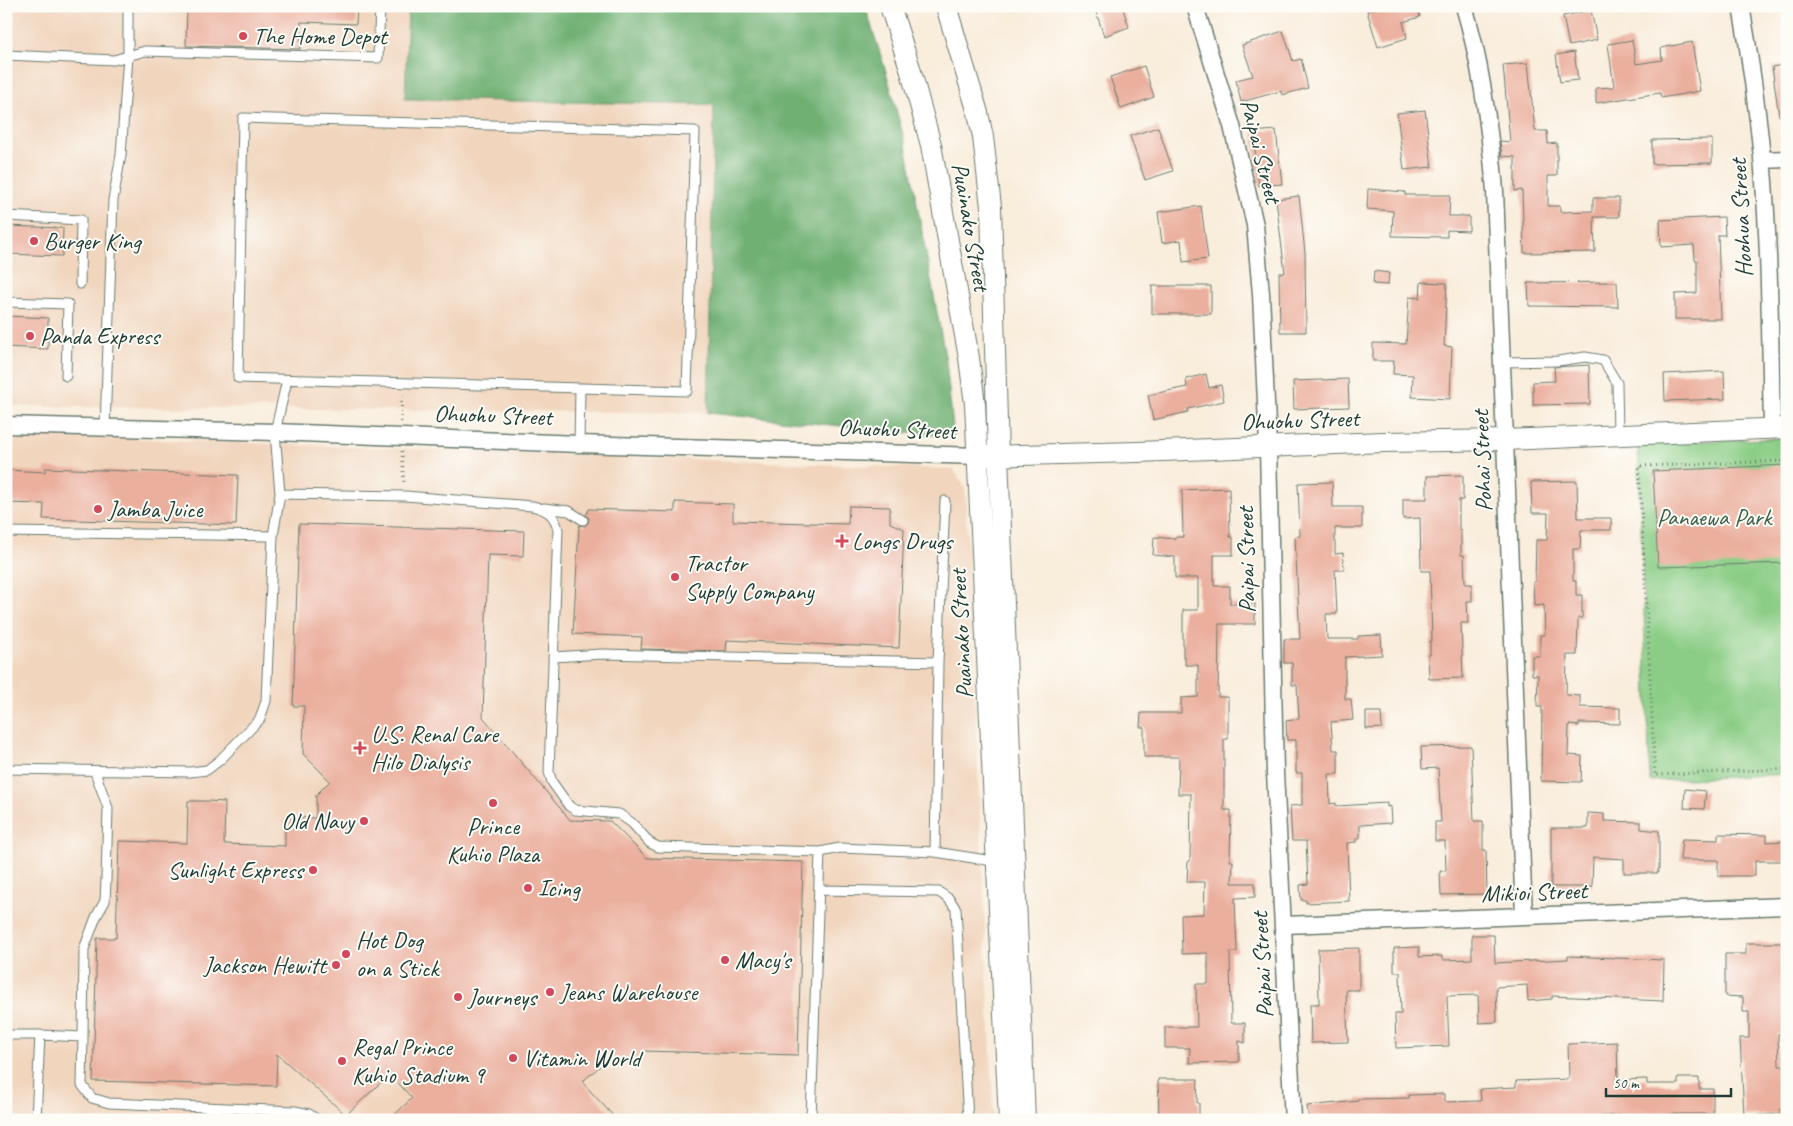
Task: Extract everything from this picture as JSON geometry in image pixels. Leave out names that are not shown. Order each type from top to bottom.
[{"type":"street","name":"Puainako Street","points":[[890,6],[910,68],[930,144],[969,358],[975,404],[1025,1120]]},
{"type":"street","name":"Puainako Street","points":[[946,6],[978,113],[988,170],[991,217],[1006,864],[1008,1120]]},
{"type":"street","name":"Paipai Street","points":[[1195,6],[1232,126],[1254,225],[1261,294],[1268,446],[1275,774],[1293,1120]]},
{"type":"street","name":"Pohai Street","points":[[1464,6],[1478,60],[1492,163],[1502,362],[1524,916]]},
{"type":"street","name":"Hoohua Street","points":[[1742,6],[1751,62],[1762,160],[1779,428]]},
{"type":"street","points":[[1762,160],[1787,159]]},
{"type":"street","name":"Ohuohu Street","points":[[6,425],[275,432],[579,444],[978,456],[1504,440],[1779,428]]},
{"type":"street","name":"Mikioi Street","points":[[1284,925],[1787,906]]},
{"type":"lane","points":[[105,428],[113,200],[121,155],[128,56],[128,6]]},
{"type":"lane","points":[[6,55],[114,60],[145,51],[378,58],[380,6]]},
{"type":"lane","points":[[243,118],[694,131],[687,391],[287,380],[238,378],[243,118]]},
{"type":"lane","points":[[6,216],[81,220],[80,284]]},
{"type":"lane","points":[[6,302],[68,304],[66,376]]},
{"type":"lane","points":[[1502,362],[1558,361],[1585,357],[1603,360],[1617,383],[1618,434]]},
{"type":"lane","points":[[6,769],[95,772],[190,772],[207,770],[220,760],[260,720],[266,701],[273,536],[280,494],[275,432],[287,380]]},
{"type":"lane","points":[[579,444],[580,388]]},
{"type":"lane","points":[[280,494],[405,496],[569,511],[583,520]]},
{"type":"lane","points":[[935,852],[938,662],[945,501]]},
{"type":"lane","points":[[539,508],[551,514],[558,530],[549,772],[552,782],[569,806],[575,810],[619,814],[632,823],[650,843],[658,847],[820,852],[840,848],[935,852],[1006,864]]},
{"type":"lane","points":[[6,532],[273,536]]},
{"type":"lane","points":[[553,656],[602,654],[938,662]]},
{"type":"lane","points":[[95,772],[108,808],[106,880],[104,902],[84,949],[82,1085],[92,1098],[108,1103],[295,1111],[309,1114],[318,1120]]},
{"type":"lane","points":[[811,1120],[820,852]]},
{"type":"lane","points":[[819,890],[939,892],[949,899],[956,910],[968,1120]]},
{"type":"lane","points":[[6,1035],[83,1037]]},
{"type":"lane","points":[[36,1120],[40,1035]]},
{"type":"path","points":[[1787,461],[1639,466],[1655,775],[1787,769]]},
{"type":"shaded area","points":[[6,6],[408,6],[405,99],[714,105],[708,413],[6,406]]},
{"type":"shaded area","name":"Prince Kuhio Plaza","points":[[6,434],[953,469],[965,487],[994,1120],[6,1120]]},
{"type":"green space","points":[[408,6],[865,6],[887,75],[907,150],[946,361],[954,437],[708,413],[714,105],[405,99]]},
{"type":"green space","name":"Panaewa Park","points":[[1787,438],[1787,774],[1650,781],[1638,444]]},
{"type":"building","name":"The Home Depot","points":[[187,6],[357,6],[356,24],[301,22],[300,49],[186,46]]},
{"type":"building","points":[[1094,6],[1122,6],[1129,27],[1104,36]]},
{"type":"building","points":[[1382,6],[1417,6],[1420,17],[1403,22],[1407,38],[1378,47],[1367,11]]},
{"type":"building","points":[[1591,10],[1597,40],[1569,46],[1563,16]]},
{"type":"building","points":[[1283,31],[1293,61],[1301,59],[1308,88],[1282,95],[1281,91],[1241,102],[1236,80],[1253,76],[1242,45]]},
{"type":"building","points":[[1632,40],[1636,64],[1662,60],[1661,48],[1692,42],[1700,91],[1661,98],[1660,93],[1596,103],[1596,88],[1614,87],[1608,44]]},
{"type":"building","points":[[1574,52],[1578,80],[1560,82],[1556,55]]},
{"type":"building","points":[[1528,63],[1535,131],[1547,131],[1548,144],[1557,143],[1557,176],[1548,176],[1548,206],[1560,206],[1560,212],[1593,211],[1593,198],[1619,198],[1619,217],[1594,217],[1595,252],[1524,253],[1522,190],[1515,191],[1515,157],[1502,156],[1500,141],[1510,142],[1503,65]]},
{"type":"building","points":[[1787,64],[1787,115],[1779,116],[1772,67]]},
{"type":"building","points":[[1144,66],[1154,97],[1121,109],[1110,77]]},
{"type":"building","points":[[1425,110],[1432,167],[1404,170],[1397,113]]},
{"type":"building","points":[[1158,127],[1173,171],[1145,180],[1130,136]]},
{"type":"building","points":[[1276,130],[1282,184],[1259,186],[1253,132]]},
{"type":"building","points":[[1712,139],[1712,163],[1652,164],[1652,140]]},
{"type":"building","points":[[1368,189],[1405,192],[1405,195],[1450,195],[1449,216],[1469,216],[1469,231],[1447,230],[1447,237],[1392,236],[1393,211],[1367,209]]},
{"type":"building","points":[[1299,196],[1305,253],[1306,332],[1280,332],[1279,273],[1285,273],[1276,199]]},
{"type":"building","points":[[1201,206],[1208,259],[1183,262],[1181,240],[1162,243],[1158,212]]},
{"type":"building","points":[[1724,217],[1725,235],[1718,235],[1721,319],[1675,319],[1675,294],[1697,293],[1697,260],[1695,260],[1694,245],[1661,247],[1660,220]]},
{"type":"building","name":"Burger King","points":[[6,226],[63,228],[62,256],[6,254]]},
{"type":"building","points":[[1374,271],[1389,273],[1388,285],[1373,284]]},
{"type":"building","points":[[1421,282],[1447,283],[1444,346],[1452,347],[1450,399],[1412,397],[1413,375],[1393,374],[1394,361],[1373,361],[1373,343],[1406,344],[1409,297],[1420,298]]},
{"type":"building","points":[[1617,282],[1618,307],[1529,306],[1528,283]]},
{"type":"building","points":[[1152,286],[1211,286],[1211,314],[1152,314]]},
{"type":"building","name":"Panda Express","points":[[6,316],[48,318],[48,349],[6,347]]},
{"type":"building","points":[[1589,365],[1590,404],[1533,405],[1533,382],[1555,381],[1554,367]]},
{"type":"building","points":[[1724,371],[1725,399],[1665,401],[1664,374]]},
{"type":"building","points":[[1206,374],[1209,388],[1221,385],[1224,401],[1188,409],[1188,412],[1153,420],[1148,395],[1187,387],[1186,379]]},
{"type":"building","points":[[1348,379],[1349,407],[1294,409],[1293,381]]},
{"type":"building","points":[[1787,465],[1787,563],[1658,567],[1653,471]]},
{"type":"building","points":[[45,468],[238,475],[236,525],[43,519],[44,504],[6,503],[6,470],[45,472]]},
{"type":"building","points":[[1463,475],[1463,500],[1459,500],[1459,530],[1461,530],[1461,555],[1464,555],[1465,584],[1472,584],[1472,601],[1467,601],[1468,623],[1461,623],[1463,678],[1429,679],[1428,655],[1430,655],[1430,641],[1432,641],[1430,571],[1421,571],[1420,518],[1403,519],[1403,499],[1427,499],[1427,476]]},
{"type":"building","points":[[1577,481],[1578,518],[1611,518],[1611,530],[1581,530],[1580,549],[1573,549],[1573,581],[1576,581],[1576,595],[1582,595],[1582,618],[1578,618],[1577,655],[1567,655],[1566,695],[1580,696],[1580,707],[1620,708],[1620,724],[1579,723],[1579,726],[1569,725],[1568,755],[1582,756],[1581,782],[1541,781],[1542,707],[1537,707],[1538,675],[1532,675],[1532,656],[1540,656],[1540,635],[1545,635],[1544,605],[1534,606],[1533,582],[1535,582],[1536,540],[1547,540],[1548,513],[1532,513],[1531,482]]},
{"type":"building","points":[[1332,482],[1333,507],[1362,507],[1362,528],[1335,528],[1335,554],[1343,553],[1344,570],[1335,570],[1337,614],[1326,614],[1327,639],[1358,639],[1358,636],[1381,635],[1382,655],[1345,657],[1345,699],[1351,699],[1353,720],[1331,722],[1333,750],[1338,750],[1338,774],[1329,774],[1330,804],[1336,803],[1336,806],[1387,803],[1387,807],[1390,806],[1391,823],[1360,825],[1360,838],[1356,838],[1356,842],[1347,843],[1349,901],[1306,903],[1306,900],[1301,900],[1300,885],[1308,884],[1306,841],[1292,841],[1290,806],[1302,805],[1302,773],[1296,773],[1296,740],[1287,740],[1286,721],[1299,719],[1297,685],[1292,685],[1292,663],[1284,663],[1284,639],[1300,639],[1295,537],[1300,536],[1298,483]]},
{"type":"building","points":[[1229,488],[1230,537],[1233,537],[1233,555],[1214,555],[1214,586],[1230,586],[1230,604],[1255,603],[1255,624],[1219,624],[1218,697],[1228,697],[1228,739],[1224,739],[1224,810],[1231,810],[1230,861],[1233,861],[1232,883],[1255,883],[1255,897],[1235,898],[1237,952],[1230,952],[1231,1023],[1245,1023],[1245,1043],[1239,1041],[1239,1062],[1189,1063],[1190,1048],[1165,1048],[1165,1027],[1197,1027],[1196,984],[1208,984],[1208,953],[1182,954],[1181,915],[1204,914],[1205,882],[1187,882],[1188,861],[1190,861],[1191,794],[1178,794],[1179,757],[1144,757],[1144,727],[1140,727],[1141,713],[1181,713],[1181,698],[1198,697],[1198,665],[1185,665],[1185,657],[1183,657],[1183,610],[1198,610],[1198,578],[1175,578],[1175,557],[1153,555],[1154,537],[1175,539],[1175,537],[1183,537],[1182,490]]},
{"type":"building","points":[[675,502],[733,504],[733,521],[848,524],[849,506],[890,507],[890,523],[904,529],[899,648],[727,640],[726,651],[641,649],[642,637],[573,634],[579,527],[580,525],[585,526],[588,523],[589,518],[586,515],[589,509],[675,512]]},
{"type":"building","points":[[299,524],[524,531],[523,556],[488,555],[483,717],[570,820],[610,821],[647,858],[803,862],[798,1055],[642,1051],[641,1061],[607,1060],[582,1082],[617,1120],[389,1120],[412,1098],[390,1074],[346,1115],[277,1054],[276,1086],[93,1081],[97,938],[116,938],[119,841],[187,843],[188,801],[207,801],[225,802],[224,844],[285,846],[285,817],[316,818],[316,795],[330,781],[303,754],[304,706],[293,706]]},
{"type":"building","points":[[1366,712],[1381,712],[1382,728],[1366,729]]},
{"type":"building","points":[[1471,746],[1474,821],[1483,821],[1483,850],[1486,850],[1487,894],[1441,895],[1440,871],[1446,871],[1445,841],[1435,841],[1435,822],[1441,822],[1438,768],[1422,769],[1421,747]]},
{"type":"building","points":[[1685,789],[1706,791],[1704,809],[1684,808]]},
{"type":"building","points":[[1588,813],[1604,814],[1604,821],[1641,822],[1641,829],[1659,831],[1658,873],[1624,873],[1624,859],[1593,857],[1592,887],[1551,887],[1551,828],[1588,828]]},
{"type":"building","points":[[1718,834],[1767,835],[1767,842],[1787,841],[1787,861],[1755,861],[1755,876],[1718,876],[1718,860],[1680,860],[1682,839],[1718,840]]},
{"type":"building","points":[[1472,935],[1494,935],[1495,963],[1568,959],[1568,956],[1664,960],[1663,1001],[1552,996],[1552,999],[1528,1001],[1527,985],[1496,987],[1497,1022],[1479,1023],[1478,995],[1447,996],[1449,1046],[1396,1048],[1395,1014],[1401,1014],[1400,972],[1394,972],[1394,948],[1419,947],[1419,957],[1442,956],[1442,960],[1472,959]]},
{"type":"building","points":[[1746,943],[1787,943],[1787,1034],[1778,1034],[1779,1066],[1787,1066],[1787,1109],[1780,1109],[1780,1114],[1744,1116],[1740,1038],[1749,1038],[1749,1012],[1743,1012],[1743,997],[1725,996],[1725,954],[1746,954]]},
{"type":"building","points":[[1359,948],[1359,990],[1346,990],[1348,1042],[1311,1043],[1310,1004],[1319,1004],[1318,949]]},
{"type":"building","points":[[1617,1042],[1618,1080],[1647,1079],[1647,1084],[1678,1084],[1678,1078],[1699,1078],[1699,1089],[1713,1089],[1713,1114],[1670,1114],[1671,1120],[1625,1120],[1624,1115],[1591,1117],[1591,1120],[1309,1120],[1307,1106],[1358,1101],[1358,1099],[1409,1098],[1409,1095],[1444,1094],[1444,1102],[1481,1101],[1480,1089],[1516,1087],[1516,1081],[1569,1079],[1568,1044]]},
{"type":"building","points":[[1158,1079],[1198,1079],[1197,1103],[1199,1103],[1199,1120],[1159,1120]]},
{"type":"place","name":"The Home Depot","points":[[243,36]]},
{"type":"place","name":"Burger King","points":[[34,241]]},
{"type":"place","name":"Panda Express","points":[[30,336]]},
{"type":"place","name":"Jamba Juice","points":[[98,509]]},
{"type":"place","name":"Longs Drugs","points":[[842,541]]},
{"type":"place","name":"Tractor Supply Company","points":[[675,577]]},
{"type":"place","name":"U.S. Renal Care Hilo Dialysis","points":[[360,748]]},
{"type":"place","name":"Prince Kuhio Plaza","points":[[493,803]]},
{"type":"place","name":"Old Navy","points":[[364,821]]},
{"type":"place","name":"Sunlight Express","points":[[313,870]]},
{"type":"place","name":"Icing","points":[[528,888]]},
{"type":"place","name":"Hot Dog on a Stick","points":[[346,954]]},
{"type":"place","name":"Macy's","points":[[725,960]]},
{"type":"place","name":"Jackson Hewitt","points":[[336,965]]},
{"type":"place","name":"Jeans Warehouse","points":[[550,992]]},
{"type":"place","name":"Journeys","points":[[458,997]]},
{"type":"place","name":"Vitamin World","points":[[513,1058]]},
{"type":"place","name":"Regal Prince Kuhio Stadium 9","points":[[342,1061]]}]
